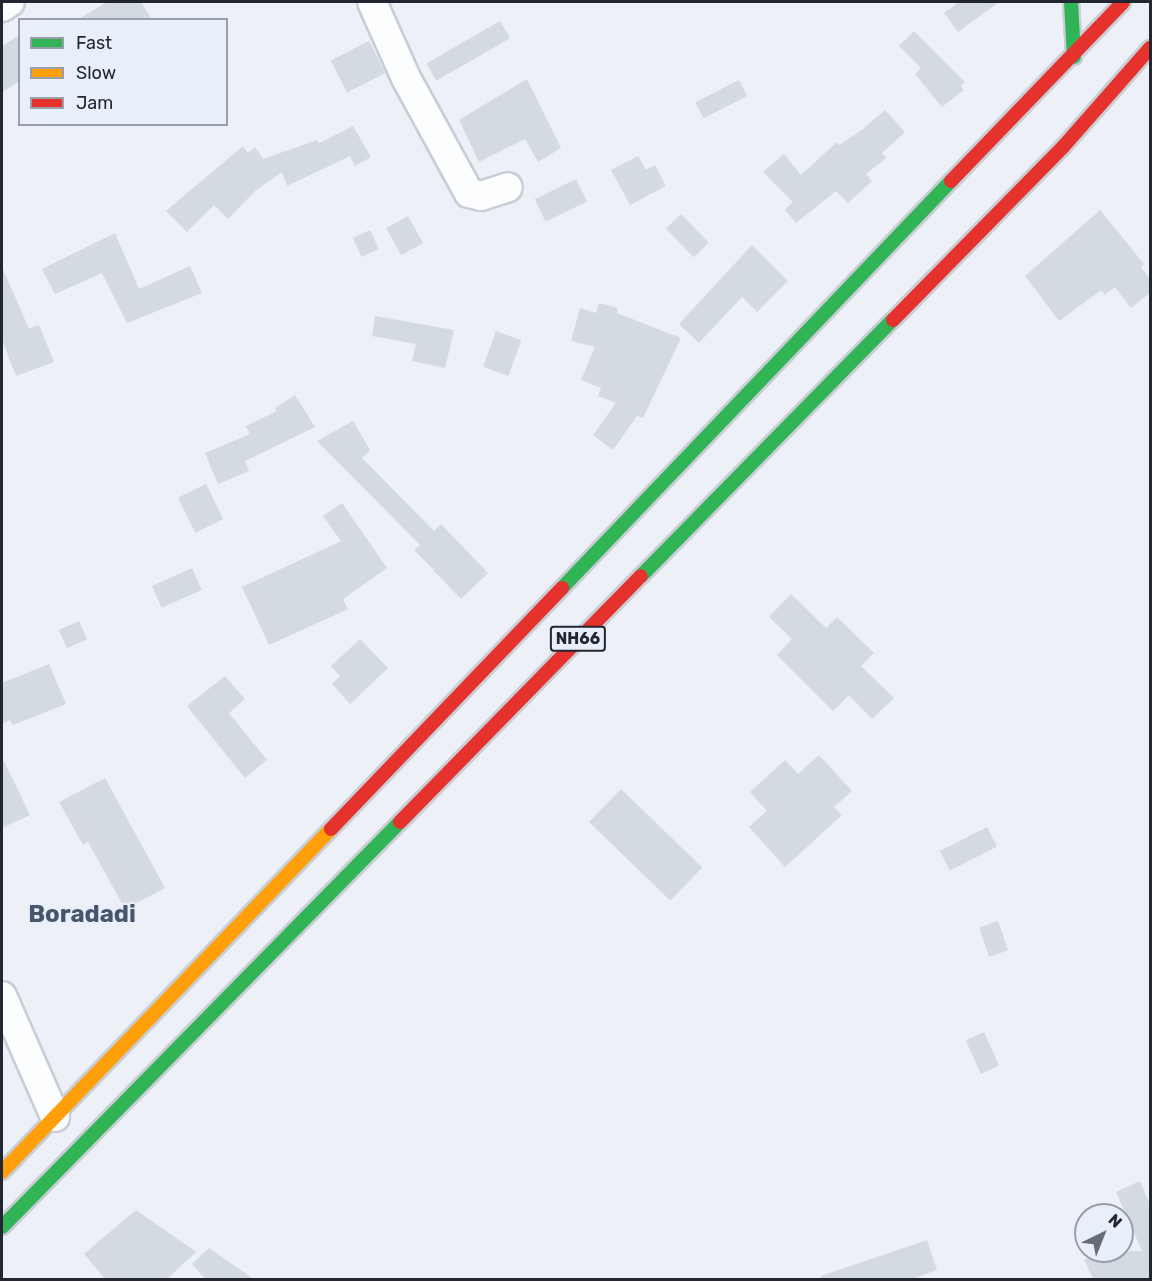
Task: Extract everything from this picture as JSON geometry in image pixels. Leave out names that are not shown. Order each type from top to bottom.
[{"type":"main road","points":[[1071,2],[1074,57]]},
{"type":"main road","name":"NH66","points":[[2,1172],[1074,57],[1123,2]]},
{"type":"main road","name":"NH66","points":[[2,1227],[1063,147],[1150,48]]},
{"type":"street","points":[[2,8],[10,2]]},
{"type":"street","points":[[372,2],[406,78],[469,193],[481,196],[508,187]]},
{"type":"street","points":[[2,996],[55,1117]]},
{"type":"building","points":[[107,2],[141,2],[151,18],[80,18]]},
{"type":"building","points":[[959,2],[999,2],[958,32],[944,13]]},
{"type":"building","points":[[500,21],[510,38],[436,81],[426,64]]},
{"type":"building","points":[[914,31],[965,82],[961,86],[964,90],[942,107],[915,74],[921,68],[899,46]]},
{"type":"building","points":[[18,36],[18,82],[2,92],[2,46]]},
{"type":"building","points":[[369,41],[385,73],[347,93],[331,61]]},
{"type":"building","points":[[527,79],[561,148],[538,162],[525,139],[479,162],[459,120]]},
{"type":"building","points":[[739,80],[747,96],[704,118],[695,102]]},
{"type":"building","points":[[885,110],[905,132],[882,153],[886,158],[866,174],[872,181],[848,203],[836,191],[796,223],[785,210],[793,202],[763,172],[784,154],[801,175],[837,142],[839,145],[862,130]]},
{"type":"building","points":[[353,126],[371,157],[355,166],[350,156],[287,186],[282,172],[255,191],[228,219],[214,205],[187,232],[166,211],[243,146],[248,153],[255,147],[263,159],[317,140],[319,143]]},
{"type":"building","points":[[638,156],[646,170],[655,165],[666,186],[630,205],[611,170]]},
{"type":"building","points":[[576,179],[587,201],[546,222],[535,199]]},
{"type":"building","points":[[1100,210],[1144,264],[1141,267],[1150,279],[1150,293],[1131,308],[1115,287],[1105,295],[1101,290],[1059,321],[1025,276]]},
{"type":"building","points":[[681,214],[709,243],[694,257],[666,229]]},
{"type":"building","points":[[408,216],[423,243],[401,255],[386,228]]},
{"type":"building","points":[[370,230],[379,249],[362,257],[353,238]]},
{"type":"building","points":[[115,233],[139,289],[190,266],[202,293],[127,323],[102,273],[55,294],[42,269]]},
{"type":"building","points":[[752,245],[788,281],[757,312],[742,297],[699,343],[679,324]]},
{"type":"building","points":[[2,267],[29,329],[39,325],[54,362],[16,376],[2,340]]},
{"type":"building","points":[[599,303],[618,308],[617,313],[681,338],[643,418],[637,416],[613,450],[593,435],[616,403],[598,396],[601,388],[581,380],[595,347],[571,341],[580,308],[596,313]]},
{"type":"building","points":[[375,316],[454,330],[445,368],[412,361],[416,344],[372,336]]},
{"type":"building","points":[[496,331],[521,340],[508,376],[483,367]]},
{"type":"building","points":[[295,395],[315,427],[245,461],[249,471],[218,484],[205,453],[250,434],[246,426],[277,411],[275,408]]},
{"type":"building","points":[[353,421],[370,450],[362,458],[434,531],[441,524],[488,573],[461,599],[433,570],[436,568],[433,569],[414,550],[420,545],[317,441]]},
{"type":"building","points":[[206,484],[223,519],[195,533],[178,498]]},
{"type":"building","points":[[342,503],[387,568],[343,599],[348,609],[269,645],[242,587],[341,541],[323,516]]},
{"type":"building","points":[[192,568],[202,590],[162,608],[152,586]]},
{"type":"building","points":[[791,594],[826,628],[837,617],[874,653],[861,666],[894,698],[872,719],[849,695],[833,711],[777,655],[792,639],[769,617]]},
{"type":"building","points":[[79,621],[87,639],[67,648],[59,630]]},
{"type":"building","points":[[360,639],[388,668],[350,704],[332,684],[340,676],[331,666]]},
{"type":"building","points":[[49,664],[66,704],[13,725],[10,720],[2,724],[2,683]]},
{"type":"building","points":[[225,676],[245,699],[229,713],[267,760],[245,778],[187,706]]},
{"type":"building","points":[[819,755],[852,791],[834,807],[842,815],[785,867],[749,827],[767,811],[750,792],[785,760],[798,774]]},
{"type":"building","points":[[2,757],[30,815],[2,828]]},
{"type":"building","points":[[105,778],[165,888],[125,909],[88,842],[83,845],[59,802]]},
{"type":"building","points":[[621,789],[702,867],[670,901],[589,822]]},
{"type":"building","points":[[987,827],[997,847],[950,871],[940,851]]},
{"type":"building","points":[[998,921],[1008,950],[989,957],[979,928]]},
{"type":"building","points":[[984,1032],[999,1066],[981,1074],[966,1040]]},
{"type":"building","points":[[1140,1181],[1150,1205],[1150,1280],[1094,1280],[1086,1263],[1134,1263],[1134,1251],[1142,1251],[1134,1233],[1134,1203],[1121,1203],[1116,1192]]},
{"type":"building","points":[[136,1210],[196,1252],[166,1280],[106,1280],[84,1254]]},
{"type":"building","points":[[927,1240],[937,1270],[910,1280],[821,1280],[821,1276]]},
{"type":"building","points":[[209,1248],[255,1280],[206,1280],[192,1264]]},
{"type":"traffic: fast","points":[[1071,2],[1074,57]]},
{"type":"traffic: fast","points":[[562,588],[951,181]]},
{"type":"traffic: fast","points":[[641,576],[893,320]]},
{"type":"traffic: fast","points":[[2,1227],[400,822]]},
{"type":"traffic: slow","points":[[2,1172],[331,829]]},
{"type":"traffic: jam","points":[[951,181],[1123,2]]},
{"type":"traffic: jam","points":[[893,320],[1063,147],[1150,48]]},
{"type":"traffic: jam","points":[[400,822],[641,576]]},
{"type":"traffic: jam","points":[[331,829],[562,588]]},
{"type":"district","name":"Boradadi","points":[[82,915]]}]
